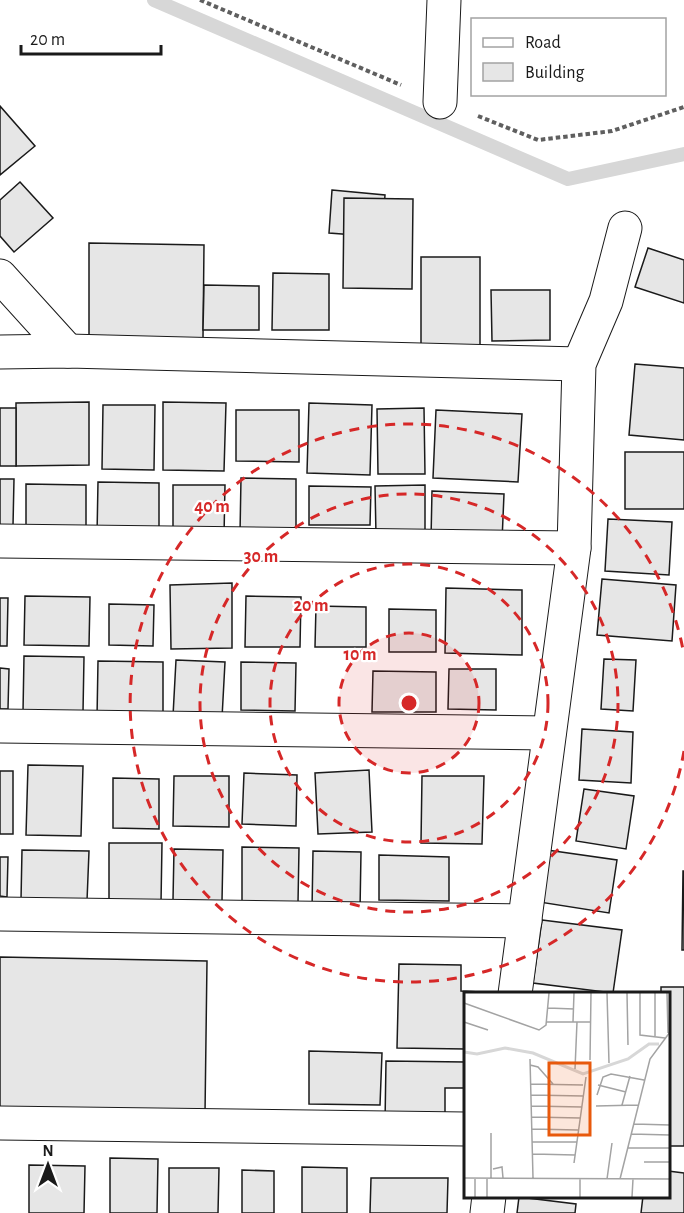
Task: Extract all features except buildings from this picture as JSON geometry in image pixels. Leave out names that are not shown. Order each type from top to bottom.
[{"type":"street","points":[[440,102],[444,0]]},
{"type":"street","points":[[515,992],[574,548],[579,364],[606,301],[625,228]]},
{"type":"street","points":[[0,276],[68,351]]},
{"type":"street","points":[[0,352],[68,351],[579,364]]},
{"type":"street","points":[[0,541],[574,548]]},
{"type":"street","points":[[0,726],[549,733]]},
{"type":"street","points":[[0,914],[525,921]]},
{"type":"street","points":[[0,1123],[464,1129]]},
{"type":"street","points":[[487,1213],[489,1198]]},
{"type":"waterway","points":[[154,0],[568,179],[684,154]]}]
